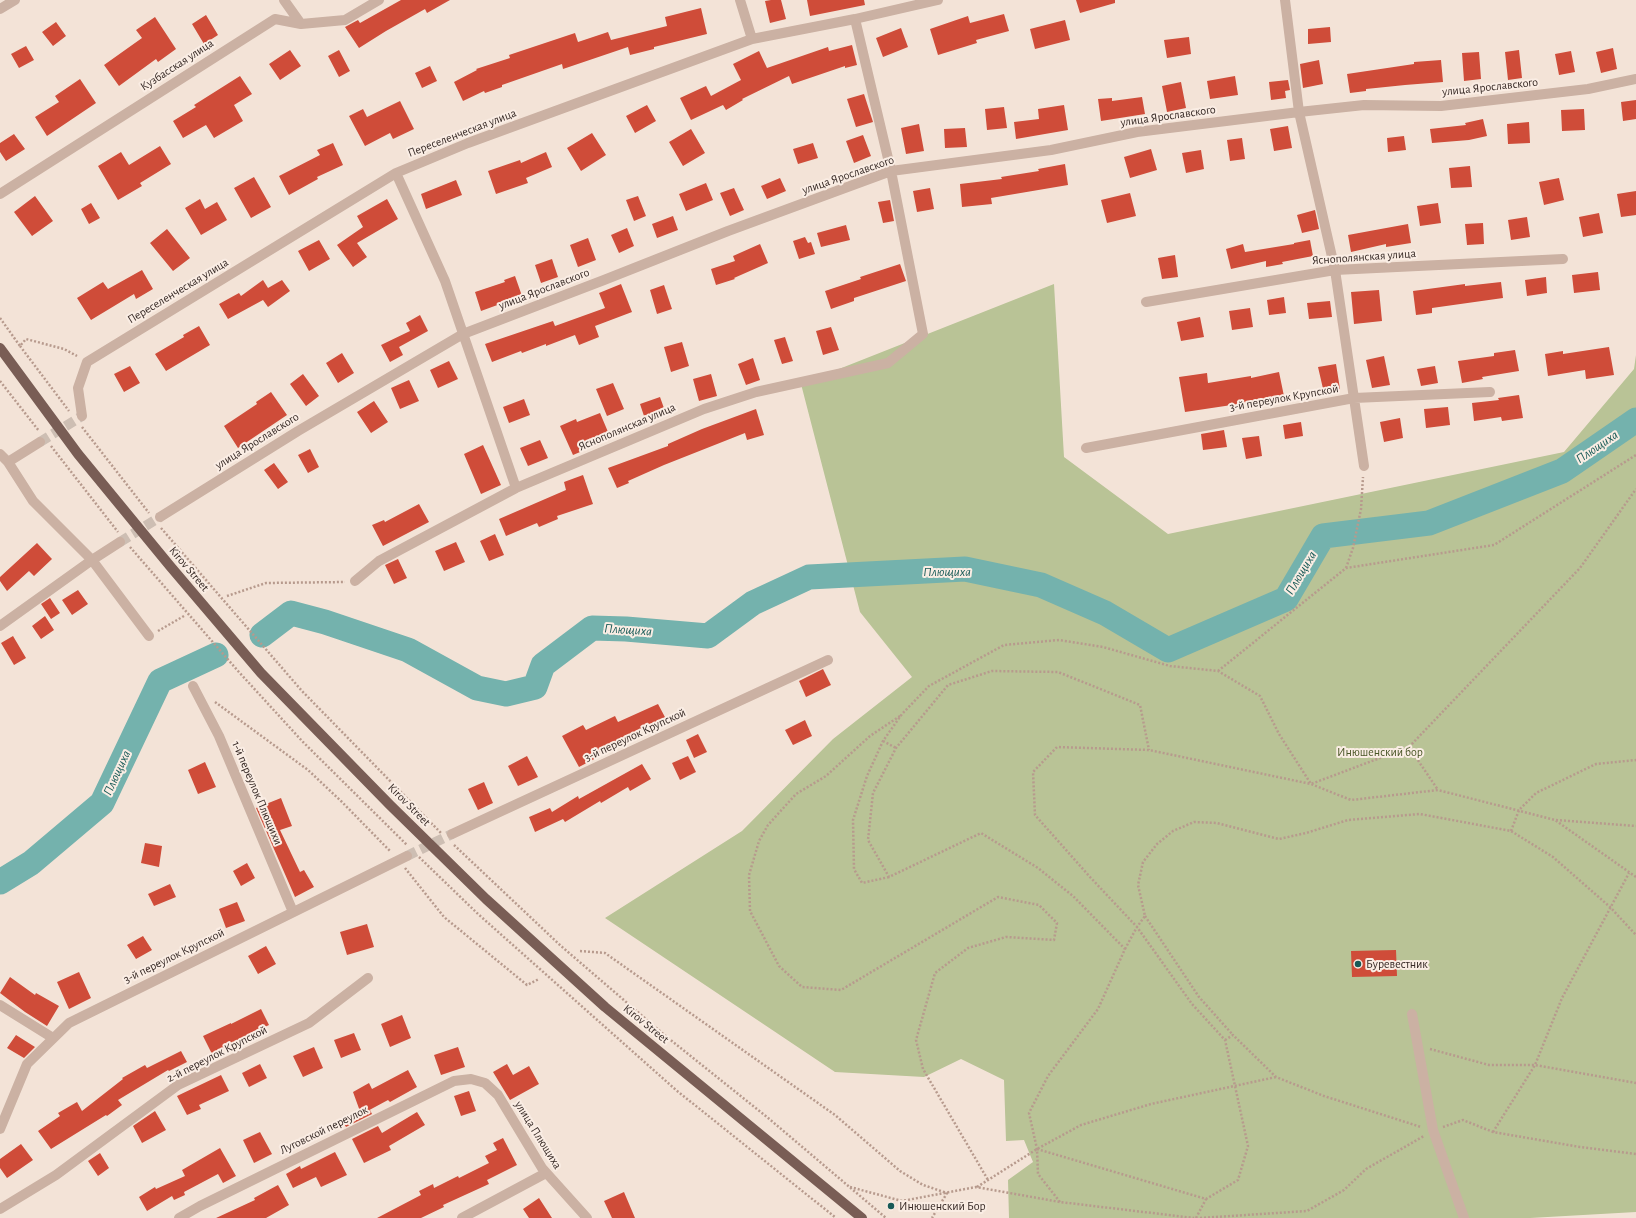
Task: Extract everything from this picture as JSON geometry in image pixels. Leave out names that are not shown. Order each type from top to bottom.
[{"type":"main road","name":"Kirov Street","points":[[3,352],[78,454],[175,572],[261,673],[390,805],[486,899],[605,1007],[862,1218]]},
{"type":"street","points":[[0,9],[15,0]]},
{"type":"street","points":[[284,0],[301,24]]},
{"type":"street","name":"Кузбасская улица","points":[[0,194],[275,19],[301,24],[345,20],[379,0]]},
{"type":"street","points":[[740,0],[752,39]]},
{"type":"street","name":"Переселенческая улица","points":[[87,362],[396,172],[468,143],[752,39],[855,19],[938,0]]},
{"type":"street","points":[[1285,0],[1298,112],[1335,270],[1364,466]]},
{"type":"street","points":[[855,19],[891,171]]},
{"type":"street","name":"улица Ярославского","points":[[158,520],[298,430],[463,334],[728,231],[891,171],[1051,150],[1137,132],[1298,112],[1364,105],[1441,106],[1588,89],[1636,79]]},
{"type":"street","name":"Яснополянская улица","points":[[355,581],[379,561],[516,488],[704,409],[756,392],[888,363],[923,334],[891,171]]},
{"type":"street","points":[[396,172],[445,281],[516,488]]},
{"type":"street","name":"Яснополянская улица","points":[[1146,302],[1335,270],[1562,259]]},
{"type":"street","points":[[81,421],[78,388],[87,362]]},
{"type":"street","name":"3-й переулок Крупской","points":[[1086,448],[1354,398],[1490,392]]},
{"type":"street","points":[[8,462],[40,442]]},
{"type":"street","points":[[0,454],[8,462],[33,501],[92,560],[149,636]]},
{"type":"street","points":[[0,626],[92,560],[120,542]]},
{"type":"street","name":"3-й переулок Крупской","points":[[448,836],[828,660]]},
{"type":"street","name":"1-й переулок Плющихи","points":[[193,686],[219,736],[293,912]]},
{"type":"street","name":"3-й переулок Крупской","points":[[0,1130],[27,1064],[68,1023],[402,858]]},
{"type":"street","name":"2-й переулок Крупской","points":[[0,1209],[56,1175],[178,1085],[309,1023],[368,978]]},
{"type":"street","points":[[0,1005],[53,1038]]},
{"type":"street","points":[[1412,1014],[1433,1130],[1464,1218]]},
{"type":"street","name":"Луговской переулок","points":[[179,1218],[200,1206],[454,1080],[471,1079],[485,1083]]},
{"type":"street","name":"улица Плющиха","points":[[485,1083],[502,1101],[546,1173],[587,1218]]},
{"type":"street","points":[[462,1218],[546,1173]]},
{"type":"path","points":[[0,318],[71,414]]},
{"type":"path","points":[[20,346],[26,339],[64,349],[87,362]]},
{"type":"path","points":[[81,421],[158,520],[302,691],[448,836],[492,882],[573,957],[668,1038],[767,1117],[886,1218]]},
{"type":"path","points":[[1218,671],[1346,568],[1494,545],[1636,455]]},
{"type":"path","points":[[1346,568],[1353,548],[1361,509],[1364,466]]},
{"type":"path","points":[[1311,784],[1409,747],[1580,568],[1636,489]]},
{"type":"path","points":[[228,596],[266,583],[355,581]]},
{"type":"path","points":[[149,636],[184,616]]},
{"type":"path","points":[[1125,950],[1073,896],[1038,868],[981,833],[889,877],[862,883],[854,869],[853,820],[867,776],[883,741],[902,714],[929,686],[1004,645],[1059,640],[1103,647],[1170,666],[1218,671],[1260,696],[1279,734],[1311,784]]},
{"type":"path","points":[[889,877],[868,840],[873,792],[896,748],[948,685],[992,671],[1058,672],[1140,705],[1149,750]]},
{"type":"path","points":[[212,700],[308,770],[402,858],[444,917],[527,985],[539,979]]},
{"type":"path","points":[[902,714],[870,736],[826,776],[796,794],[768,825],[758,842],[749,875],[750,911],[779,966],[802,987],[841,990],[998,897],[1039,905],[1057,923],[1054,940],[1006,937],[968,948],[935,974],[916,1040],[923,1069],[988,1180]]},
{"type":"path","points":[[883,741],[896,748]]},
{"type":"path","points":[[976,1187],[1060,1202],[1195,1218],[1206,1199],[1238,1180],[1248,1146],[1224,1040],[1192,1004],[1137,927],[1090,877],[1035,814],[1033,772],[1057,746],[1149,750],[1311,784],[1351,800],[1438,790],[1555,820],[1636,826]]},
{"type":"path","points":[[1409,747],[1438,790]]},
{"type":"path","points":[[1511,831],[1519,810],[1536,793],[1596,764],[1636,760]]},
{"type":"path","points":[[1433,1130],[1324,1096],[1276,1077],[1233,1035],[1199,997],[1145,916],[1138,886],[1143,862],[1158,844],[1173,831],[1194,822],[1217,823],[1279,839],[1306,833],[1348,820],[1420,814],[1511,831],[1553,857],[1610,907],[1636,935]]},
{"type":"path","points":[[1555,820],[1636,877]]},
{"type":"path","points":[[1493,1132],[1535,1064],[1562,998],[1629,873]]},
{"type":"path","points":[[1060,1202],[1038,1174],[1037,1149],[1029,1113],[1048,1076],[1098,1009],[1125,950],[1137,927],[1145,916]]},
{"type":"path","points":[[580,951],[605,953],[835,1115],[900,1171],[923,1185],[947,1194]]},
{"type":"path","points":[[1224,1040],[1233,1035]]},
{"type":"path","points":[[1417,1046],[1489,1065],[1535,1064],[1636,1083]]},
{"type":"path","points":[[848,1186],[902,1201],[947,1194],[976,1187],[1037,1149],[1081,1125],[1151,1104],[1276,1077]]},
{"type":"path","points":[[1200,1218],[1307,1211],[1344,1190],[1366,1169],[1433,1130],[1463,1120],[1493,1132],[1580,1147],[1636,1154]]},
{"type":"path","points":[[1037,1149],[1206,1199]]},
{"type":"path","points":[[932,1218],[947,1194]]},
{"type":"path","points":[[828,1211],[836,1218]]},
{"type":"green space","name":"Инюшенский бор","points":[[1054,284],[1064,457],[1168,534],[1564,452],[1634,369],[1636,355],[1636,1212],[1530,1218],[1009,1218],[1008,1180],[1033,1162],[1024,1140],[1006,1141],[1004,1080],[961,1059],[924,1077],[835,1072],[605,918],[742,831],[833,739],[912,677],[860,612],[801,384]]},
{"type":"building","points":[[401,0],[450,0],[427,13],[425,9],[359,48],[345,27],[358,20],[360,23]]},
{"type":"building","points":[[781,0],[786,19],[770,23],[765,1]]},
{"type":"building","points":[[807,0],[864,0],[865,5],[810,16]]},
{"type":"building","points":[[1076,0],[1115,0],[1115,3],[1080,13]]},
{"type":"building","points":[[701,8],[707,34],[654,47],[654,49],[630,55],[628,47],[563,69],[562,64],[502,85],[502,87],[485,93],[484,91],[463,101],[454,82],[477,70],[476,69],[510,58],[509,55],[575,33],[578,42],[608,32],[611,40],[667,26],[665,17]]},
{"type":"building","points":[[1004,14],[1009,31],[976,40],[977,43],[938,55],[930,29],[968,16],[970,23]]},
{"type":"building","points":[[206,15],[218,35],[204,44],[192,24]]},
{"type":"building","points":[[155,17],[176,49],[158,62],[156,59],[119,86],[104,65],[142,38],[136,30]]},
{"type":"building","points":[[1065,20],[1070,40],[1035,49],[1030,29]]},
{"type":"building","points":[[56,22],[66,36],[53,46],[42,32]]},
{"type":"building","points":[[1330,27],[1331,42],[1308,44],[1308,29]]},
{"type":"building","points":[[901,28],[908,47],[883,57],[876,38]]},
{"type":"building","points":[[1189,37],[1191,54],[1167,58],[1164,40]]},
{"type":"building","points":[[852,45],[857,65],[845,68],[845,66],[792,84],[789,76],[742,99],[743,100],[726,110],[723,105],[691,120],[680,98],[706,86],[711,96],[741,80],[733,64],[759,51],[767,68],[828,47],[829,51]]},
{"type":"building","points":[[26,46],[34,60],[19,68],[11,54]]},
{"type":"building","points":[[1613,48],[1617,69],[1601,73],[1596,52]]},
{"type":"building","points":[[290,50],[301,66],[280,80],[269,64]]},
{"type":"building","points":[[339,50],[350,71],[339,77],[328,56]]},
{"type":"building","points":[[1519,50],[1522,78],[1508,80],[1505,52]]},
{"type":"building","points":[[1571,51],[1575,72],[1559,75],[1555,54]]},
{"type":"building","points":[[1479,52],[1481,79],[1464,81],[1462,53]]},
{"type":"building","points":[[1319,60],[1323,84],[1303,88],[1300,64]]},
{"type":"building","points":[[1441,60],[1443,82],[1366,89],[1366,91],[1350,93],[1347,74],[1414,64],[1414,62]]},
{"type":"building","points":[[430,66],[437,81],[422,88],[415,73]]},
{"type":"building","points":[[240,76],[252,94],[234,105],[243,121],[214,138],[206,125],[183,138],[173,121],[196,107],[194,105]]},
{"type":"building","points":[[1235,76],[1238,95],[1210,99],[1207,81]]},
{"type":"building","points":[[80,79],[96,103],[47,136],[35,117],[59,102],[55,96]]},
{"type":"building","points":[[1288,80],[1290,90],[1285,91],[1286,98],[1271,100],[1269,82]]},
{"type":"building","points":[[1181,82],[1186,108],[1167,112],[1162,86]]},
{"type":"building","points":[[864,94],[873,122],[856,127],[847,99]]},
{"type":"building","points":[[1142,97],[1145,114],[1101,121],[1098,99],[1112,98],[1112,101]]},
{"type":"building","points":[[1636,100],[1636,119],[1623,121],[1621,102]]},
{"type":"building","points":[[400,101],[414,129],[393,139],[390,133],[365,146],[349,116],[363,109],[367,117]]},
{"type":"building","points":[[647,105],[656,121],[635,133],[626,116]]},
{"type":"building","points":[[1064,105],[1068,130],[1016,139],[1014,122],[1039,119],[1038,109]]},
{"type":"building","points":[[1004,107],[1007,128],[987,130],[985,109]]},
{"type":"building","points":[[1584,109],[1585,130],[1562,131],[1561,110]]},
{"type":"building","points":[[1483,119],[1487,136],[1469,140],[1432,143],[1430,129],[1466,125],[1465,123]]},
{"type":"building","points":[[1529,122],[1530,143],[1508,144],[1507,124]]},
{"type":"building","points":[[919,124],[924,151],[906,154],[901,128]]},
{"type":"building","points":[[1288,126],[1292,148],[1274,151],[1270,129]]},
{"type":"building","points":[[965,128],[967,147],[945,148],[944,129]]},
{"type":"building","points":[[691,129],[705,153],[683,166],[669,142]]},
{"type":"building","points":[[592,133],[606,155],[581,171],[567,148]]},
{"type":"building","points":[[14,134],[25,149],[6,161],[0,152],[0,143]]},
{"type":"building","points":[[863,135],[871,156],[854,163],[846,141]]},
{"type":"building","points":[[1404,136],[1406,150],[1388,152],[1387,138]]},
{"type":"building","points":[[1242,138],[1245,159],[1230,161],[1227,140]]},
{"type":"building","points":[[333,143],[343,165],[317,177],[318,179],[289,195],[279,176],[320,155],[317,150]]},
{"type":"building","points":[[813,143],[818,158],[798,164],[793,149]]},
{"type":"building","points":[[160,146],[171,164],[140,183],[142,186],[118,200],[98,166],[121,152],[129,165]]},
{"type":"building","points":[[1151,149],[1157,170],[1130,178],[1124,157]]},
{"type":"building","points":[[1201,150],[1204,169],[1186,173],[1182,153]]},
{"type":"building","points":[[546,152],[552,167],[526,178],[528,183],[496,194],[488,171],[520,160],[521,163]]},
{"type":"building","points":[[1065,164],[1068,185],[991,198],[992,204],[962,207],[960,184],[1002,179],[1001,177],[1039,171],[1038,169]]},
{"type":"building","points":[[1470,166],[1472,187],[1451,188],[1449,168]]},
{"type":"building","points":[[254,177],[271,207],[251,218],[234,188]]},
{"type":"building","points":[[780,178],[786,191],[767,199],[761,186]]},
{"type":"building","points":[[1559,178],[1564,200],[1544,205],[1539,182]]},
{"type":"building","points":[[456,180],[462,195],[426,209],[421,194]]},
{"type":"building","points":[[706,183],[713,200],[686,211],[679,194]]},
{"type":"building","points":[[734,188],[744,210],[730,216],[720,193]]},
{"type":"building","points":[[930,188],[934,209],[917,212],[913,191]]},
{"type":"building","points":[[1636,191],[1636,215],[1621,217],[1617,194]]},
{"type":"building","points":[[1130,193],[1136,216],[1107,223],[1101,200]]},
{"type":"building","points":[[35,196],[53,221],[32,236],[14,212]]},
{"type":"building","points":[[638,196],[646,216],[634,221],[626,200]]},
{"type":"building","points":[[200,199],[205,209],[217,202],[227,220],[201,235],[185,208]]},
{"type":"building","points":[[387,199],[398,219],[357,243],[367,257],[353,267],[337,245],[363,227],[357,216]]},
{"type":"building","points":[[890,200],[894,221],[883,223],[878,202]]},
{"type":"building","points":[[91,203],[100,218],[89,224],[81,209]]},
{"type":"building","points":[[1438,203],[1441,223],[1420,226],[1417,206]]},
{"type":"building","points":[[1315,210],[1319,229],[1302,233],[1297,215]]},
{"type":"building","points":[[1599,213],[1603,233],[1583,237],[1579,217]]},
{"type":"building","points":[[673,216],[678,230],[657,238],[652,224]]},
{"type":"building","points":[[1527,217],[1530,237],[1511,240],[1508,220]]},
{"type":"building","points":[[1483,223],[1484,244],[1467,245],[1465,224]]},
{"type":"building","points":[[1408,224],[1411,243],[1386,247],[1386,244],[1351,252],[1348,235]]},
{"type":"building","points":[[846,225],[850,240],[821,247],[817,233]]},
{"type":"building","points":[[627,228],[634,246],[619,253],[611,235]]},
{"type":"building","points":[[167,229],[190,258],[173,271],[150,243]]},
{"type":"building","points":[[805,237],[808,243],[811,242],[815,254],[799,259],[793,241]]},
{"type":"building","points":[[588,238],[596,260],[578,267],[570,245]]},
{"type":"building","points":[[319,240],[330,259],[309,271],[298,251]]},
{"type":"building","points":[[1310,240],[1313,256],[1282,262],[1283,264],[1266,267],[1266,261],[1231,269],[1226,249],[1243,244],[1245,252]]},
{"type":"building","points":[[760,244],[768,263],[734,278],[735,279],[716,285],[711,269],[735,261],[733,256]]},
{"type":"building","points":[[1175,255],[1178,277],[1162,279],[1158,258]]},
{"type":"building","points":[[552,259],[558,277],[541,283],[535,265]]},
{"type":"building","points":[[900,264],[906,281],[854,298],[854,301],[831,309],[825,291],[861,279],[860,277]]},
{"type":"building","points":[[142,270],[153,289],[136,299],[134,294],[91,320],[77,298],[103,282],[108,289]]},
{"type":"building","points":[[1598,272],[1600,290],[1574,293],[1572,275]]},
{"type":"building","points":[[515,276],[522,296],[481,311],[475,292],[505,282],[504,280]]},
{"type":"building","points":[[1546,277],[1547,293],[1527,296],[1525,280]]},
{"type":"building","points":[[263,280],[268,288],[282,280],[290,291],[268,307],[263,300],[228,319],[219,304],[239,293],[241,296]]},
{"type":"building","points":[[1501,282],[1503,298],[1432,308],[1432,313],[1416,315],[1413,291],[1465,284],[1465,286]]},
{"type":"building","points":[[621,284],[632,312],[595,326],[599,337],[579,345],[575,335],[546,346],[546,344],[522,353],[521,351],[492,362],[485,344],[553,321],[555,326],[605,308],[599,293]]},
{"type":"building","points":[[664,285],[672,309],[657,314],[650,290]]},
{"type":"building","points":[[1379,290],[1382,321],[1354,324],[1351,292]]},
{"type":"building","points":[[1284,297],[1286,313],[1269,315],[1267,300]]},
{"type":"building","points":[[1330,301],[1332,317],[1309,319],[1307,303]]},
{"type":"building","points":[[1250,308],[1253,327],[1232,330],[1229,311]]},
{"type":"building","points":[[420,315],[428,331],[399,347],[403,355],[390,362],[381,345],[410,331],[406,323]]},
{"type":"building","points":[[1200,317],[1204,337],[1181,341],[1177,322]]},
{"type":"building","points":[[199,326],[210,345],[166,371],[155,354],[184,337],[183,335]]},
{"type":"building","points":[[831,327],[839,350],[823,355],[816,331]]},
{"type":"building","points":[[785,337],[793,361],[782,364],[774,340]]},
{"type":"building","points":[[682,342],[689,366],[671,372],[664,347]]},
{"type":"building","points":[[1609,347],[1614,375],[1586,379],[1585,370],[1548,376],[1545,354],[1563,351],[1563,354]]},
{"type":"building","points":[[1515,350],[1519,371],[1482,377],[1483,379],[1462,383],[1458,361],[1494,356],[1494,353]]},
{"type":"building","points":[[342,353],[354,373],[338,383],[326,363]]},
{"type":"building","points":[[1384,356],[1390,385],[1372,388],[1366,360]]},
{"type":"building","points":[[753,358],[760,380],[746,385],[738,364]]},
{"type":"building","points":[[449,361],[458,379],[438,388],[430,370]]},
{"type":"building","points":[[1336,364],[1340,389],[1324,393],[1318,367]]},
{"type":"building","points":[[130,366],[140,383],[124,392],[114,374]]},
{"type":"building","points":[[1435,366],[1438,383],[1421,386],[1417,369]]},
{"type":"building","points":[[1279,372],[1285,401],[1266,405],[1265,400],[1185,412],[1179,377],[1207,373],[1208,383],[1251,376],[1251,378]]},
{"type":"building","points":[[303,374],[319,396],[306,406],[290,384]]},
{"type":"building","points":[[711,374],[717,396],[699,401],[693,379]]},
{"type":"building","points":[[409,380],[419,401],[400,409],[391,388]]},
{"type":"building","points":[[613,383],[624,409],[607,416],[596,389]]},
{"type":"building","points":[[271,392],[287,415],[238,448],[224,426],[257,404],[256,402]]},
{"type":"building","points":[[1519,395],[1523,418],[1502,421],[1501,417],[1474,421],[1472,403],[1499,400],[1498,398]]},
{"type":"building","points":[[660,397],[665,411],[645,419],[640,404]]},
{"type":"building","points":[[524,399],[530,415],[509,423],[503,407]]},
{"type":"building","points":[[374,401],[388,422],[371,433],[357,412]]},
{"type":"building","points":[[1448,407],[1450,425],[1426,428],[1424,409]]},
{"type":"building","points":[[756,409],[764,435],[747,440],[745,433],[664,465],[628,481],[629,483],[617,488],[608,468],[668,446],[668,444],[702,429]]},
{"type":"building","points":[[600,413],[611,439],[573,455],[560,426],[576,419],[577,422]]},
{"type":"building","points":[[1400,418],[1403,438],[1384,442],[1380,422]]},
{"type":"building","points":[[1301,422],[1303,436],[1285,439],[1283,425]]},
{"type":"building","points":[[1224,430],[1227,447],[1203,450],[1201,434]]},
{"type":"building","points":[[1259,436],[1262,456],[1246,459],[1242,438]]},
{"type":"building","points":[[540,440],[548,458],[528,466],[520,448]]},
{"type":"building","points":[[483,445],[501,485],[481,494],[464,454]]},
{"type":"building","points":[[310,449],[319,467],[308,473],[298,455]]},
{"type":"building","points":[[274,463],[288,482],[278,489],[264,470]]},
{"type":"building","points":[[583,475],[593,504],[557,516],[558,519],[539,527],[537,523],[506,536],[499,519],[566,490],[564,482]]},
{"type":"building","points":[[419,504],[429,522],[383,546],[372,525],[384,520],[385,522]]},
{"type":"building","points":[[495,534],[504,555],[489,561],[480,541]]},
{"type":"building","points":[[456,542],[465,562],[444,571],[435,551]]},
{"type":"building","points":[[37,543],[52,559],[34,576],[29,571],[7,591],[0,581],[0,577]]},
{"type":"building","points":[[398,559],[407,578],[394,584],[385,565]]},
{"type":"building","points":[[78,590],[88,604],[72,615],[62,600]]},
{"type":"building","points":[[50,598],[60,613],[51,619],[41,604]]},
{"type":"building","points":[[45,616],[54,630],[41,639],[32,626]]},
{"type":"building","points":[[13,636],[26,658],[14,665],[1,643]]},
{"type":"building","points":[[823,669],[831,685],[806,697],[799,681]]},
{"type":"building","points":[[658,704],[666,719],[626,738],[627,741],[599,754],[600,756],[579,767],[562,736],[583,725],[586,730],[615,716],[618,722]]},
{"type":"building","points":[[805,720],[812,736],[793,745],[785,730]]},
{"type":"building","points":[[698,734],[707,752],[694,758],[686,740]]},
{"type":"building","points":[[527,756],[538,777],[518,786],[508,766]]},
{"type":"building","points":[[688,756],[696,772],[680,780],[672,763]]},
{"type":"building","points":[[205,762],[216,787],[198,794],[188,770]]},
{"type":"building","points":[[642,764],[651,779],[630,791],[628,787],[601,803],[600,801],[565,822],[563,819],[535,832],[529,817],[550,808],[552,812],[578,796],[579,799]]},
{"type":"building","points":[[484,782],[493,803],[478,810],[468,789]]},
{"type":"building","points":[[281,798],[292,826],[280,830],[300,872],[304,870],[314,887],[295,897],[256,808]]},
{"type":"building","points":[[145,843],[162,846],[159,867],[141,863]]},
{"type":"building","points":[[247,863],[255,878],[241,886],[233,871]]},
{"type":"building","points":[[170,884],[176,897],[154,906],[148,894]]},
{"type":"building","points":[[237,902],[245,921],[226,928],[219,909]]},
{"type":"building","points":[[367,924],[374,947],[347,955],[340,932]]},
{"type":"building","points":[[143,936],[152,950],[136,959],[127,945]]},
{"type":"building","points":[[266,946],[276,964],[258,974],[248,956]]},
{"type":"building","points":[[1396,950],[1397,976],[1352,977],[1351,951]]},
{"type":"building","points":[[79,972],[91,998],[69,1009],[57,982]]},
{"type":"building","points":[[10,977],[35,995],[36,993],[59,1006],[47,1026],[0,993]]},
{"type":"building","points":[[261,1009],[269,1025],[238,1040],[239,1042],[212,1054],[203,1036]]},
{"type":"building","points":[[402,1015],[411,1038],[390,1047],[381,1024]]},
{"type":"building","points":[[354,1033],[361,1050],[341,1058],[334,1040]]},
{"type":"building","points":[[16,1035],[35,1047],[24,1058],[7,1048]]},
{"type":"building","points":[[314,1047],[323,1068],[303,1077],[293,1056]]},
{"type":"building","points":[[458,1047],[465,1067],[441,1075],[434,1055]]},
{"type":"building","points":[[181,1051],[187,1062],[169,1071],[168,1070],[118,1100],[122,1105],[107,1116],[106,1115],[51,1149],[38,1131],[60,1116],[58,1113],[77,1102],[82,1111],[123,1079],[122,1078],[145,1065],[147,1068]]},
{"type":"building","points":[[260,1064],[267,1078],[249,1087],[242,1073]]},
{"type":"building","points":[[507,1064],[513,1075],[529,1066],[539,1084],[510,1100],[493,1072]]},
{"type":"building","points":[[408,1070],[417,1087],[390,1102],[388,1100],[362,1114],[370,1110],[372,1114],[346,1127],[343,1122],[361,1114],[353,1092],[369,1083],[372,1089]]},
{"type":"building","points":[[221,1075],[229,1091],[199,1105],[201,1109],[187,1115],[177,1096]]},
{"type":"building","points":[[469,1091],[476,1111],[461,1116],[454,1096]]},
{"type":"building","points":[[155,1111],[166,1130],[142,1143],[133,1126]]},
{"type":"building","points":[[417,1112],[425,1125],[389,1146],[391,1150],[364,1163],[352,1139],[378,1126],[382,1133]]},
{"type":"building","points":[[260,1132],[272,1154],[254,1163],[243,1140]]},
{"type":"building","points":[[503,1138],[517,1165],[487,1180],[489,1184],[443,1205],[444,1207],[421,1218],[377,1218],[421,1195],[419,1191],[433,1184],[434,1188],[458,1176],[459,1178],[489,1163],[485,1156],[497,1150],[493,1143]]},
{"type":"building","points":[[21,1144],[33,1160],[7,1178],[0,1168],[0,1159]]},
{"type":"building","points":[[220,1148],[236,1176],[223,1183],[218,1174],[184,1192],[185,1195],[174,1200],[172,1196],[147,1211],[139,1197],[155,1187],[156,1189],[185,1176],[182,1170]]},
{"type":"building","points":[[335,1152],[347,1175],[321,1187],[316,1177],[293,1188],[286,1174],[300,1166],[301,1169]]},
{"type":"building","points":[[100,1153],[109,1168],[98,1176],[88,1161]]},
{"type":"building","points":[[278,1185],[289,1205],[266,1218],[216,1218],[255,1200],[254,1198]]},
{"type":"building","points":[[624,1192],[635,1218],[612,1218],[604,1201]]},
{"type":"building","points":[[539,1198],[552,1218],[529,1218],[523,1209]]},
{"type":"waterway","name":"Плющиха","points":[[262,635],[291,613],[325,622],[408,650],[477,688],[506,694],[535,687],[543,665],[592,628],[626,629],[708,636],[753,603],[809,577],[965,569],[1041,585],[1105,613],[1168,650],[1286,599],[1323,536],[1429,523],[1562,471],[1636,420]]},
{"type":"waterway","name":"Плющиха","points":[[0,882],[31,863],[102,803],[160,681],[216,655]]},
{"type":"tunnel","points":[[40,442],[82,416]]},
{"type":"tunnel","points":[[120,542],[160,517]]},
{"type":"tunnel","points":[[407,856],[452,834]]},
{"type":"place","name":"Буревестник","points":[[1358,964]]},
{"type":"place","name":"Инюшенский Бор","points":[[891,1206]]}]
